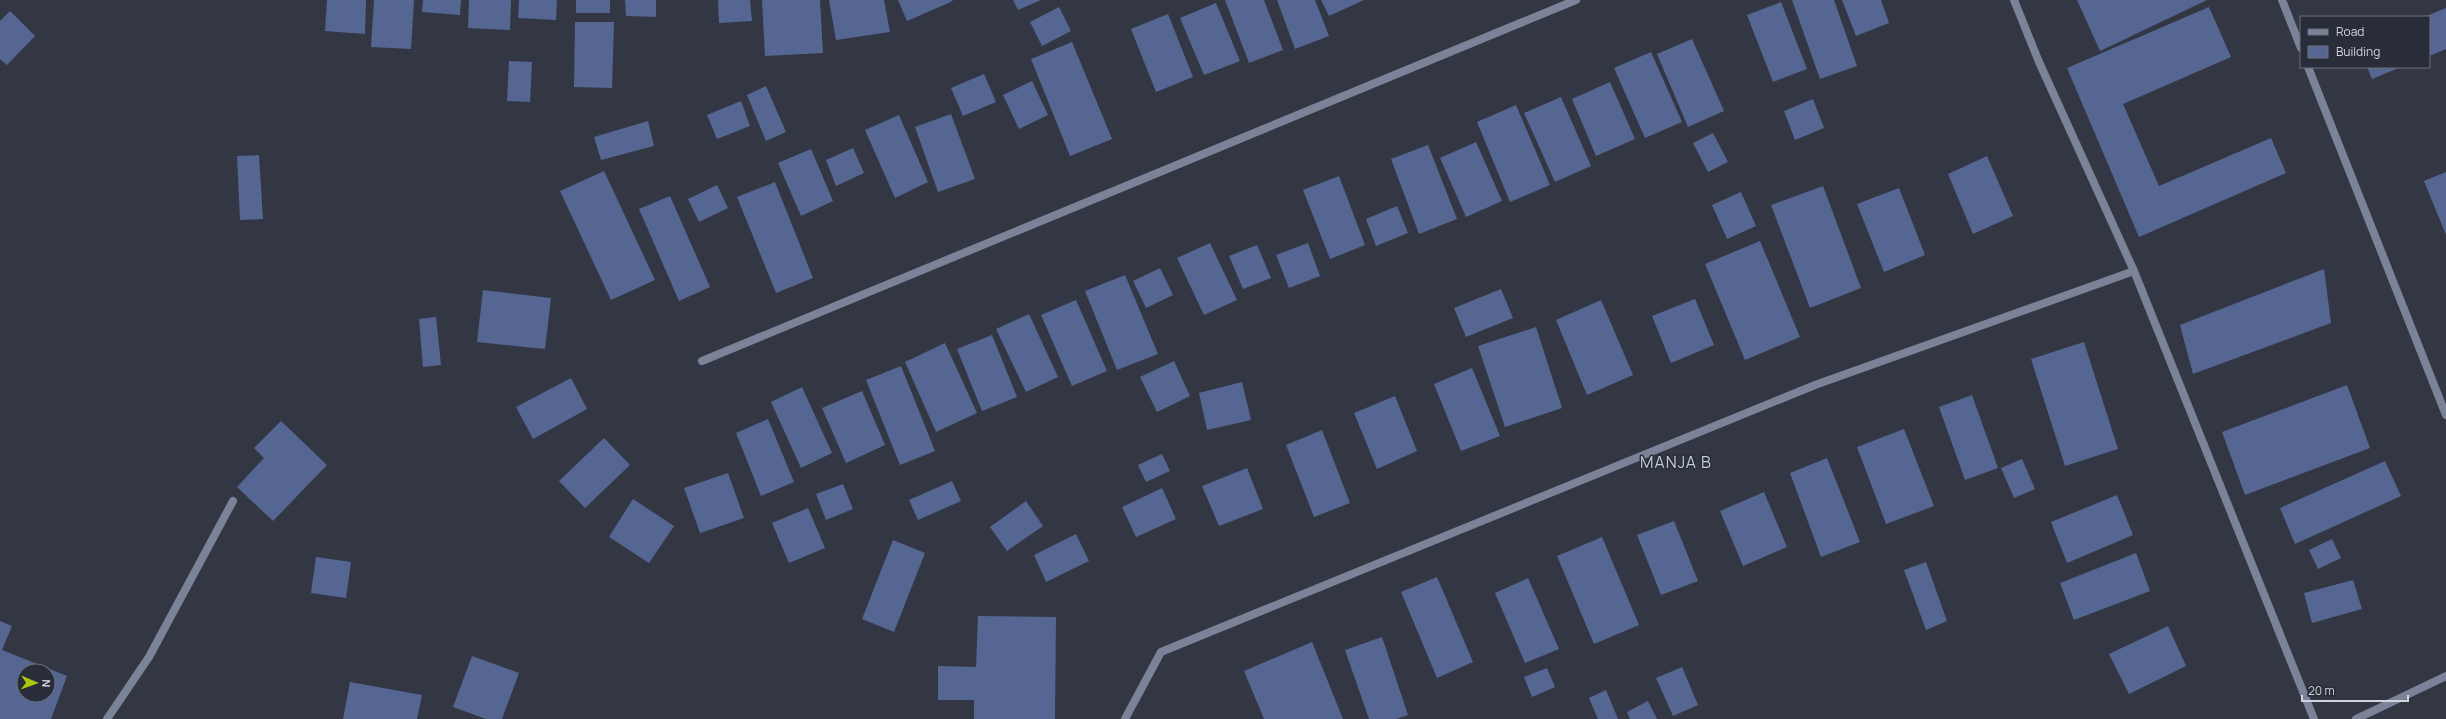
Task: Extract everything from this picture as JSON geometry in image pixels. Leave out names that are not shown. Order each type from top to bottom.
[{"type":"street","points":[[702,360],[1576,0]]},
{"type":"street","points":[[2014,0],[2039,62],[2134,271],[2314,719]]},
{"type":"street","points":[[2282,0],[2300,45]]},
{"type":"street","points":[[2308,68],[2446,415]]},
{"type":"street","points":[[1126,719],[1161,652],[1815,385],[2134,271]]},
{"type":"street","points":[[107,719],[149,657],[233,501]]},
{"type":"street","points":[[2356,719],[2446,676]]},
{"type":"building","points":[[327,0],[366,0],[365,34],[325,31]]},
{"type":"building","points":[[374,0],[414,0],[411,49],[371,47]]},
{"type":"building","points":[[423,0],[461,0],[460,15],[422,12]]},
{"type":"building","points":[[469,0],[511,0],[510,30],[468,28]]},
{"type":"building","points":[[519,0],[557,0],[556,20],[518,18]]},
{"type":"building","points":[[576,0],[610,0],[610,13],[576,13]]},
{"type":"building","points":[[625,0],[656,0],[656,17],[626,16]]},
{"type":"building","points":[[718,0],[750,0],[752,21],[719,23]]},
{"type":"building","points":[[762,0],[820,0],[823,53],[765,56]]},
{"type":"building","points":[[829,0],[884,0],[890,32],[836,40]]},
{"type":"building","points":[[898,0],[952,0],[953,1],[907,21]]},
{"type":"building","points":[[1013,0],[1041,0],[1018,10]]},
{"type":"building","points":[[1225,0],[1264,0],[1283,50],[1249,63]]},
{"type":"building","points":[[1277,0],[1315,0],[1329,36],[1295,49]]},
{"type":"building","points":[[1321,0],[1364,0],[1329,16]]},
{"type":"building","points":[[1792,0],[1834,0],[1857,66],[1820,79]]},
{"type":"building","points":[[1842,0],[1881,0],[1889,23],[1856,36]]},
{"type":"building","points":[[2077,0],[2207,0],[2100,51]]},
{"type":"building","points":[[1781,2],[1807,69],[1773,82],[1747,15]]},
{"type":"building","points":[[1216,3],[1240,61],[1204,75],[1180,18]]},
{"type":"building","points":[[1059,7],[1071,31],[1042,46],[1030,22]]},
{"type":"building","points":[[2209,7],[2231,57],[2123,104],[2159,186],[2271,138],[2286,173],[2139,237],[2067,68]]},
{"type":"building","points":[[2446,8],[2446,49],[2430,56],[2430,16],[2426,16]]},
{"type":"building","points":[[10,11],[35,36],[7,65],[0,59],[0,21]]},
{"type":"building","points":[[1168,14],[1193,77],[1156,92],[1131,29]]},
{"type":"building","points":[[575,22],[614,22],[612,88],[574,87]]},
{"type":"building","points":[[1692,39],[1724,111],[1688,127],[1657,54]]},
{"type":"building","points":[[1072,42],[1112,139],[1070,156],[1031,59]]},
{"type":"building","points":[[1651,52],[1682,122],[1645,138],[1614,68]]},
{"type":"building","points":[[509,61],[532,62],[530,102],[507,101]]},
{"type":"building","points":[[2367,68],[2399,68],[2372,79]]},
{"type":"building","points":[[984,74],[996,102],[963,116],[951,88]]},
{"type":"building","points":[[1032,81],[1048,115],[1019,129],[1003,95]]},
{"type":"building","points":[[1610,82],[1635,139],[1596,156],[1572,99]]},
{"type":"building","points":[[766,86],[786,132],[766,141],[747,95]]},
{"type":"building","points":[[1561,97],[1591,166],[1555,182],[1524,113]]},
{"type":"building","points":[[1813,99],[1824,128],[1795,140],[1784,111]]},
{"type":"building","points":[[741,101],[750,126],[717,139],[707,115]]},
{"type":"building","points":[[1516,105],[1550,185],[1510,202],[1477,122]]},
{"type":"building","points":[[951,114],[975,179],[938,192],[915,127]]},
{"type":"building","points":[[899,115],[928,182],[895,198],[865,130]]},
{"type":"building","points":[[648,121],[654,146],[601,160],[594,137]]},
{"type":"building","points":[[1713,133],[1728,162],[1708,172],[1693,143]]},
{"type":"building","points":[[1476,142],[1502,201],[1466,217],[1440,158]]},
{"type":"building","points":[[1428,145],[1457,219],[1419,234],[1391,159]]},
{"type":"building","points":[[853,148],[864,173],[836,186],[826,160]]},
{"type":"building","points":[[811,149],[833,201],[801,216],[778,163]]},
{"type":"building","points":[[259,155],[263,219],[240,220],[237,156]]},
{"type":"building","points":[[1987,156],[2013,216],[1973,234],[1948,174]]},
{"type":"building","points":[[604,171],[655,280],[611,300],[560,191]]},
{"type":"building","points":[[2446,172],[2446,235],[2424,181]]},
{"type":"building","points":[[1339,176],[1365,245],[1330,259],[1303,190]]},
{"type":"building","points":[[775,182],[813,278],[776,293],[737,197]]},
{"type":"building","points":[[717,185],[728,208],[699,222],[688,199]]},
{"type":"building","points":[[1823,186],[1861,288],[1810,308],[1771,205]]},
{"type":"building","points":[[1899,188],[1925,255],[1884,272],[1857,204]]},
{"type":"building","points":[[1741,192],[1756,226],[1727,239],[1712,205]]},
{"type":"building","points":[[670,196],[710,287],[679,301],[639,209]]},
{"type":"building","points":[[1397,206],[1408,233],[1376,246],[1366,219]]},
{"type":"building","points":[[1760,241],[1800,337],[1745,360],[1705,264]]},
{"type":"building","points":[[1210,243],[1237,300],[1204,315],[1177,258]]},
{"type":"building","points":[[1308,243],[1320,276],[1289,288],[1276,255]]},
{"type":"building","points":[[1257,245],[1271,278],[1243,289],[1229,256]]},
{"type":"building","points":[[1160,268],[1173,295],[1146,308],[1133,281]]},
{"type":"building","points":[[2324,269],[2331,323],[2193,374],[2180,325]]},
{"type":"building","points":[[1125,275],[1158,354],[1117,370],[1085,291]]},
{"type":"building","points":[[1501,289],[1513,318],[1466,337],[1454,308]]},
{"type":"building","points":[[483,290],[551,298],[545,349],[477,342]]},
{"type":"building","points":[[1695,299],[1714,345],[1671,363],[1652,316]]},
{"type":"building","points":[[1076,300],[1107,371],[1072,386],[1041,315]]},
{"type":"building","points":[[1601,300],[1633,375],[1587,395],[1556,320]]},
{"type":"building","points":[[1029,314],[1058,377],[1026,392],[996,329]]},
{"type":"building","points":[[436,317],[441,365],[423,367],[419,319]]},
{"type":"building","points":[[1536,327],[1562,408],[1505,427],[1478,346]]},
{"type":"building","points":[[992,335],[1017,397],[982,411],[957,349]]},
{"type":"building","points":[[2084,342],[2118,449],[2065,466],[2031,359]]},
{"type":"building","points":[[945,343],[977,413],[936,432],[905,362]]},
{"type":"building","points":[[1174,361],[1190,396],[1157,412],[1140,377]]},
{"type":"building","points":[[901,366],[935,451],[900,465],[866,380]]},
{"type":"building","points":[[1472,368],[1500,436],[1461,451],[1434,384]]},
{"type":"building","points":[[571,378],[587,409],[533,439],[516,407]]},
{"type":"building","points":[[1242,382],[1251,420],[1207,430],[1199,393]]},
{"type":"building","points":[[2347,385],[2370,448],[2245,495],[2222,432]]},
{"type":"building","points":[[802,387],[832,453],[801,468],[771,402]]},
{"type":"building","points":[[862,391],[885,445],[846,463],[822,408]]},
{"type":"building","points":[[1972,395],[1998,468],[1965,480],[1939,407]]},
{"type":"building","points":[[1395,396],[1417,451],[1377,469],[1354,413]]},
{"type":"building","points":[[768,419],[794,482],[761,496],[736,433]]},
{"type":"building","points":[[281,421],[327,465],[273,521],[237,487],[264,458],[254,448]]},
{"type":"building","points":[[1904,429],[1934,506],[1886,524],[1857,447]]},
{"type":"building","points":[[1322,430],[1350,503],[1314,517],[1286,445]]},
{"type":"building","points":[[604,438],[630,465],[585,508],[559,481]]},
{"type":"building","points":[[1162,454],[1170,471],[1146,482],[1138,465]]},
{"type":"building","points":[[1827,458],[1860,542],[1821,557],[1790,473]]},
{"type":"building","points":[[2022,459],[2035,489],[2014,498],[2001,468]]},
{"type":"building","points":[[2385,461],[2401,496],[2295,544],[2280,508]]},
{"type":"building","points":[[1247,468],[1263,509],[1219,526],[1202,486]]},
{"type":"building","points":[[728,473],[744,518],[700,533],[684,488]]},
{"type":"building","points":[[952,481],[961,501],[918,520],[909,500]]},
{"type":"building","points":[[843,484],[853,509],[826,520],[816,494]]},
{"type":"building","points":[[1162,488],[1176,519],[1136,537],[1122,507]]},
{"type":"building","points":[[1764,492],[1787,547],[1743,566],[1720,511]]},
{"type":"building","points":[[2117,495],[2133,535],[2067,563],[2051,522]]},
{"type":"building","points":[[633,499],[674,526],[649,563],[609,537]]},
{"type":"building","points":[[1026,501],[1043,526],[1007,551],[990,527]]},
{"type":"building","points":[[808,508],[825,548],[789,563],[772,523]]},
{"type":"building","points":[[1674,521],[1698,581],[1661,595],[1637,535]]},
{"type":"building","points":[[1076,534],[1089,561],[1046,582],[1034,555]]},
{"type":"building","points":[[1602,537],[1639,625],[1594,644],[1557,556]]},
{"type":"building","points":[[2332,539],[2341,558],[2318,569],[2309,550]]},
{"type":"building","points":[[893,540],[925,553],[894,632],[862,619]]},
{"type":"building","points":[[2136,553],[2150,591],[2074,620],[2060,583]]},
{"type":"building","points":[[316,557],[351,562],[346,598],[311,593]]},
{"type":"building","points":[[1926,562],[1947,621],[1926,630],[1904,570]]},
{"type":"building","points":[[1437,577],[1473,662],[1437,678],[1401,592]]},
{"type":"building","points":[[1528,578],[1559,649],[1525,663],[1495,593]]},
{"type":"building","points":[[2353,580],[2362,609],[2312,623],[2304,593]]},
{"type":"building","points":[[978,616],[1056,617],[1055,719],[974,719],[974,700],[938,700],[938,666],[976,667]]},
{"type":"building","points":[[0,621],[12,626],[2,650],[34,663],[16,663],[16,703],[56,703],[56,672],[67,676],[51,719],[0,719]]},
{"type":"building","points":[[2168,626],[2186,666],[2129,694],[2109,654]]},
{"type":"building","points":[[1382,637],[1408,715],[1396,719],[1369,719],[1345,650]]},
{"type":"building","points":[[1312,642],[1343,719],[1264,719],[1244,671]]},
{"type":"building","points":[[472,656],[519,673],[502,719],[486,719],[453,707]]},
{"type":"building","points":[[1682,667],[1698,705],[1673,716],[1656,678]]},
{"type":"building","points":[[1547,668],[1555,687],[1532,697],[1524,677]]},
{"type":"building","points":[[350,682],[422,695],[417,719],[343,719]]},
{"type":"building","points":[[1606,690],[1618,719],[1598,719],[1589,698]]},
{"type":"building","points":[[1648,701],[1657,719],[1630,719],[1627,712]]},
{"type":"district","name":"MANJA B","points":[[1676,462]]}]
